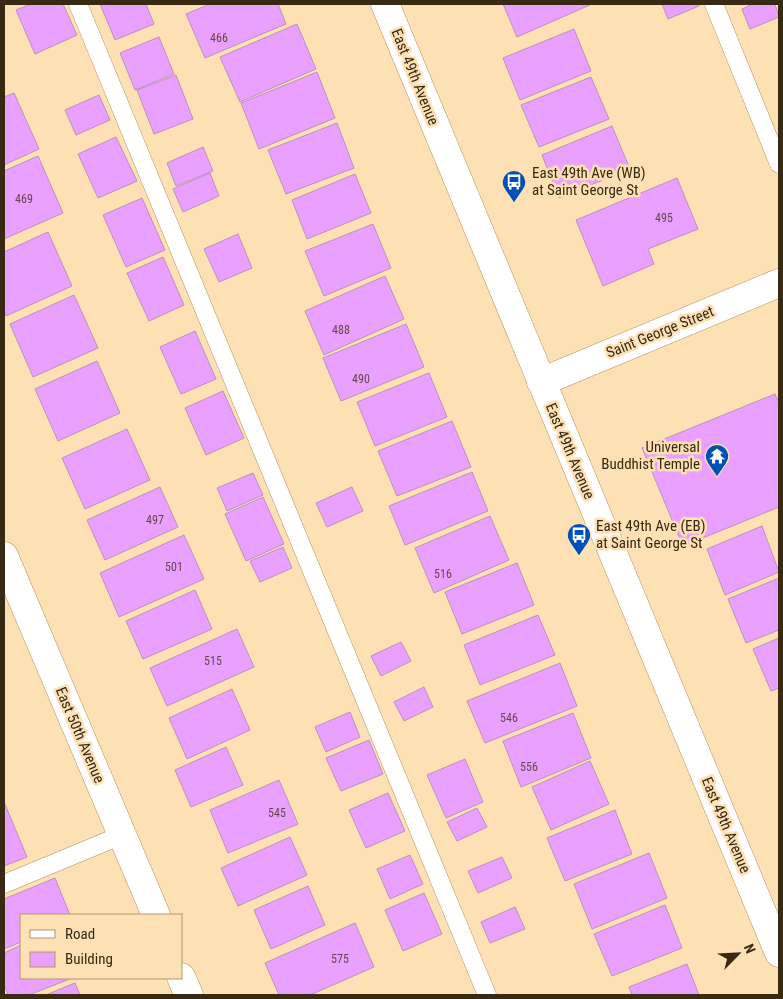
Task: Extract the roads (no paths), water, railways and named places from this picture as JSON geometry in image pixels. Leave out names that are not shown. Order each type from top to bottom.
[{"type":"street","name":"East 49th Avenue","points":[[385,4],[779,953]]},
{"type":"street","name":"Saint George Street","points":[[541,382],[779,283]]},
{"type":"street","name":"East 50th Avenue","points":[[4,556],[14,608],[122,835],[156,914]]},
{"type":"street","points":[[182,979],[189,995]]},
{"type":"lane","points":[[78,4],[487,995]]},
{"type":"lane","points":[[714,4],[779,164]]},
{"type":"lane","points":[[4,884],[122,835]]},
{"type":"place","name":"East 49th Ave (WB) at Saint George St","points":[[514,203]]},
{"type":"place","name":"Universal Buddhist Temple","points":[[717,477]]},
{"type":"place","name":"East 49th Ave (EB) at Saint George St","points":[[579,556]]}]
